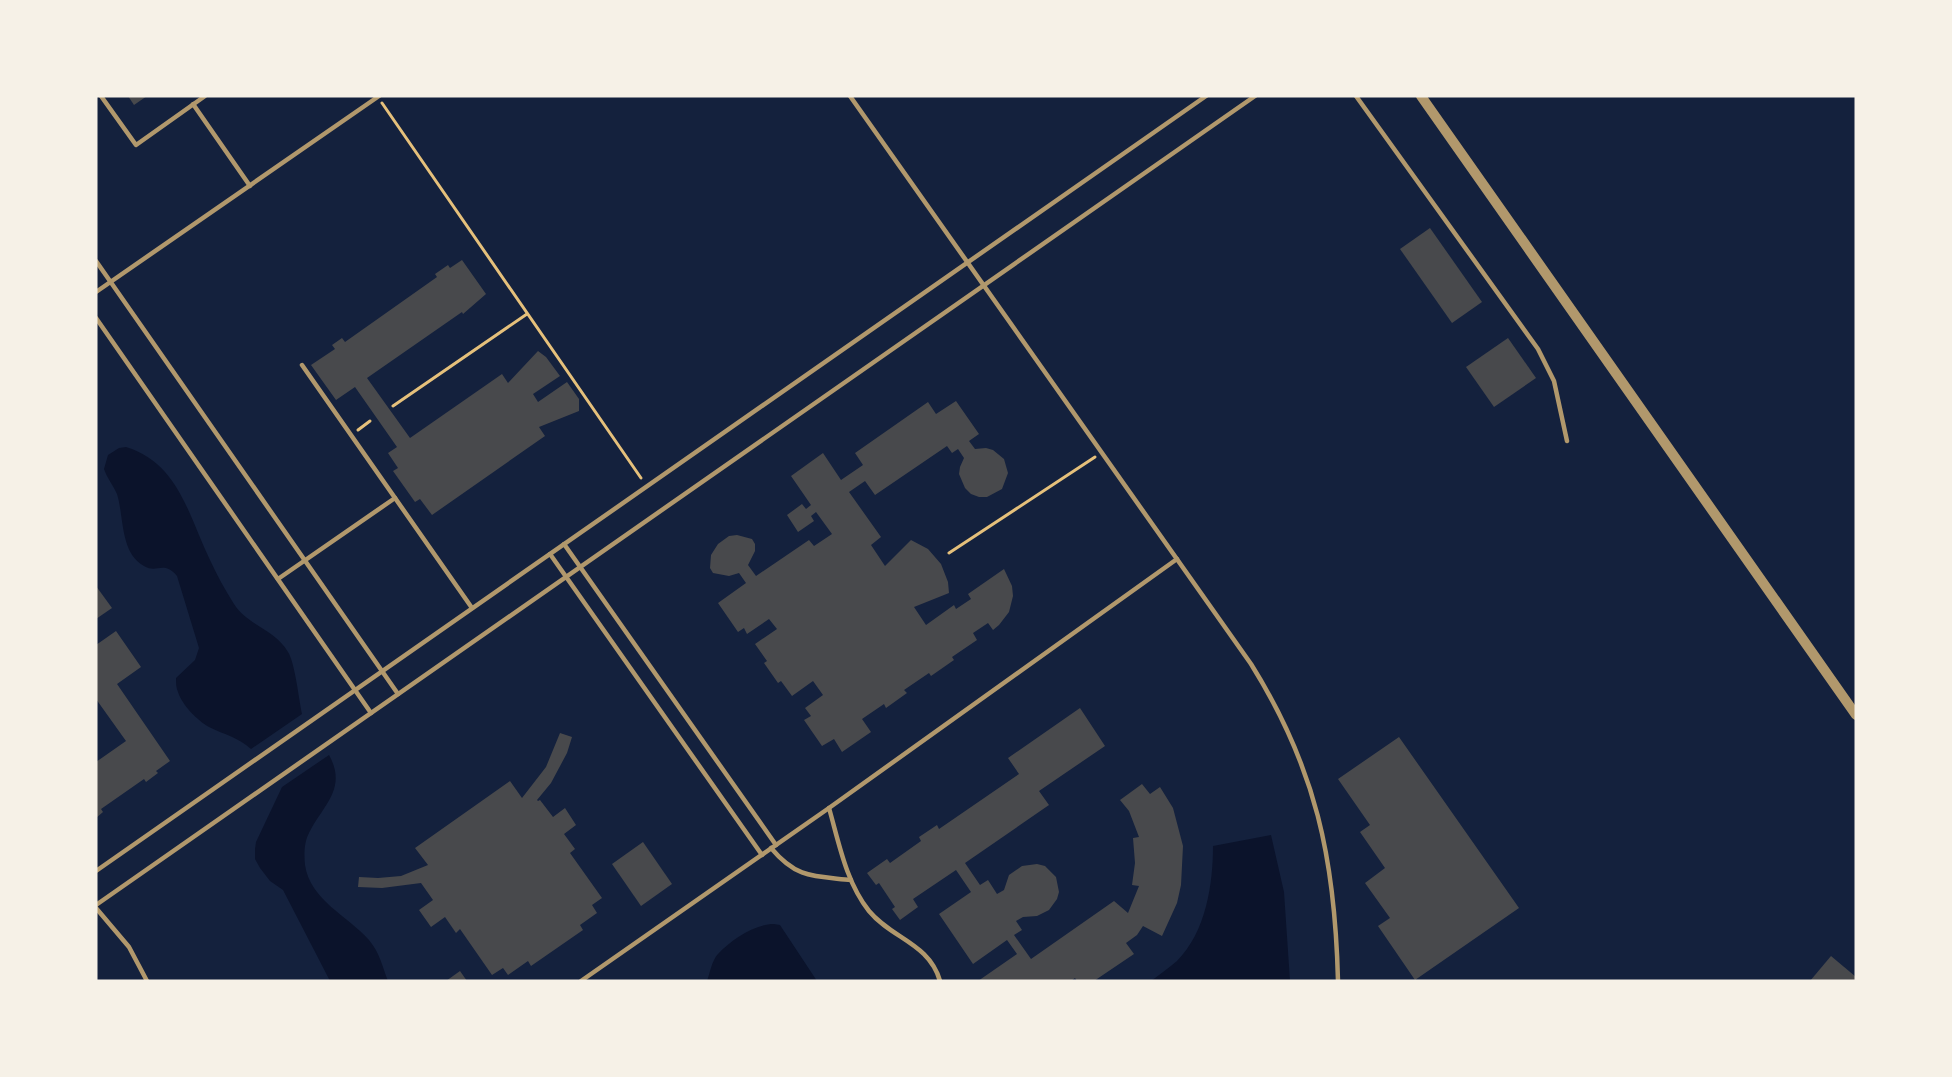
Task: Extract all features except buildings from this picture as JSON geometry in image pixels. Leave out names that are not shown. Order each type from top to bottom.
[{"type":"street","points":[[1421,96],[1856,715]]},
{"type":"lane","points":[[101,96],[136,145],[205,96]]},
{"type":"lane","points":[[96,292],[379,96]]},
{"type":"lane","points":[[850,96],[1251,664],[1266,689],[1303,765],[1319,817],[1328,865],[1336,933],[1338,981]]},
{"type":"lane","points":[[96,871],[1206,96]]},
{"type":"lane","points":[[147,981],[129,947],[96,907],[1255,96]]},
{"type":"lane","points":[[1356,96],[1538,349],[1554,381],[1567,441]]},
{"type":"lane","points":[[193,104],[250,186]]},
{"type":"lane","points":[[96,261],[398,694]]},
{"type":"lane","points":[[96,318],[371,713]]},
{"type":"lane","points":[[302,365],[472,608]]},
{"type":"lane","points":[[278,579],[395,498]]},
{"type":"lane","points":[[564,544],[773,847],[791,868],[805,875],[851,880]]},
{"type":"lane","points":[[550,554],[762,855]]},
{"type":"lane","points":[[581,981],[1177,560]]},
{"type":"lane","points":[[829,808],[851,880],[868,909],[881,924],[924,952],[932,962],[940,981]]},
{"type":"path","points":[[379,96],[646,487]]},
{"type":"path","points":[[393,406],[527,314]]},
{"type":"path","points":[[351,435],[370,421]]},
{"type":"path","points":[[949,553],[1102,453]]},
{"type":"water","points":[[126,447],[159,465],[170,478],[180,493],[213,566],[234,604],[247,618],[283,644],[288,652],[295,673],[302,714],[251,749],[205,724],[191,712],[180,697],[176,678],[195,660],[199,648],[177,576],[168,569],[153,569],[144,566],[136,560],[127,543],[117,494],[104,469],[108,455],[119,448]]},
{"type":"water","points":[[329,755],[336,778],[331,797],[307,837],[305,865],[308,877],[322,898],[373,945],[388,981],[330,981],[283,890],[270,881],[255,859],[256,842],[282,787]]},
{"type":"water","points":[[1271,835],[1284,892],[1290,981],[1151,981],[1177,961],[1195,936],[1206,907],[1213,846]]},
{"type":"water","points":[[774,924],[780,925],[817,981],[707,981],[716,957],[730,943],[751,930]]}]
